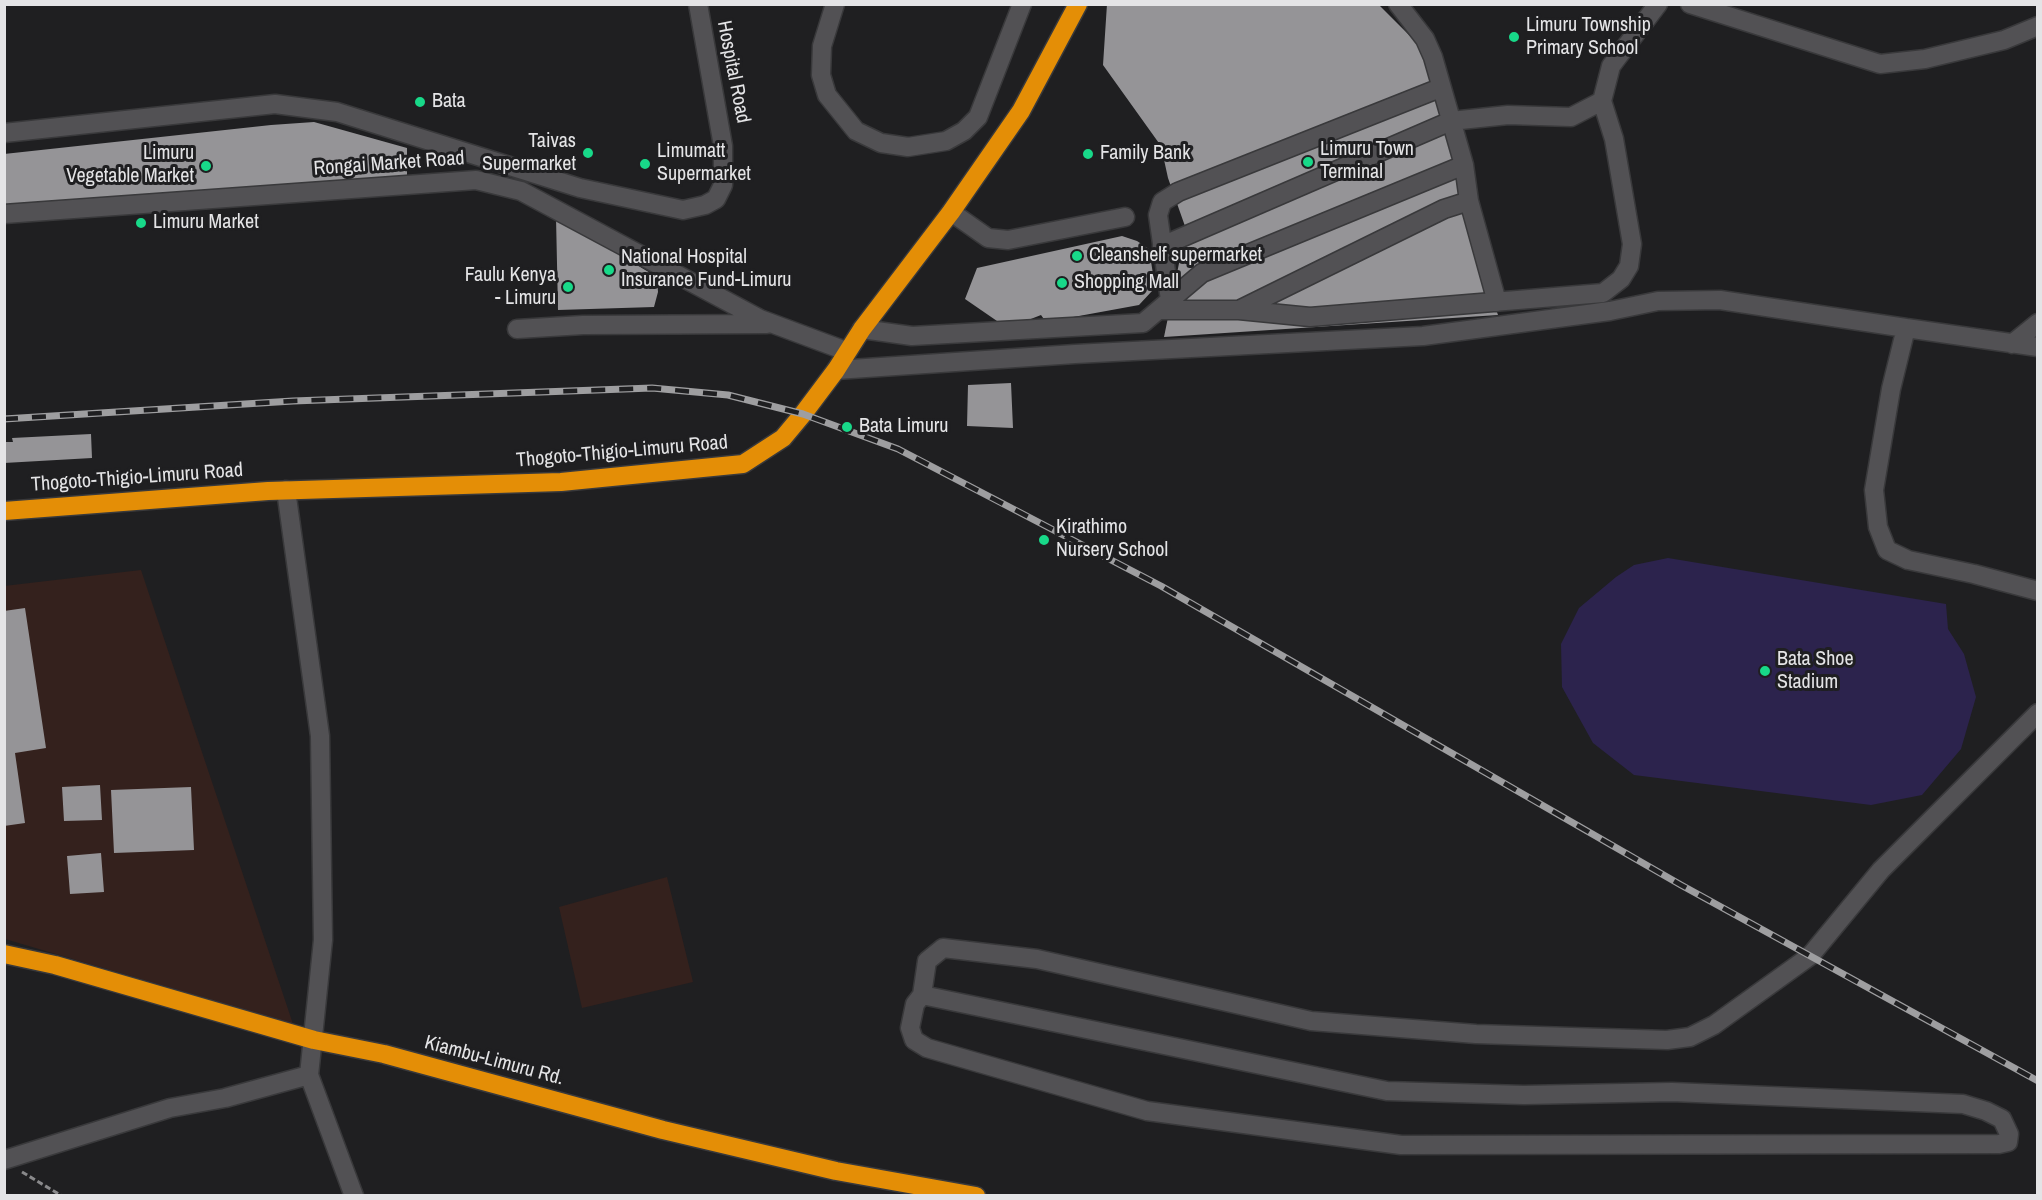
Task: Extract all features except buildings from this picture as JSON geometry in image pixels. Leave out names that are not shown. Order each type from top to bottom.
[{"type":"highway","name":"Thogoto-Thigio-Limuru Road","points":[[4,511],[286,490],[561,482],[743,464],[783,438],[836,370],[862,329],[951,213],[1021,111],[1078,4]]},
{"type":"highway","name":"Kiambu-Limuru Rd.","points":[[6,956],[55,965],[314,1040],[384,1054],[663,1130],[836,1171],[975,1196]]},
{"type":"street","name":"Hospital Road","points":[[698,4],[723,146],[723,184]]},
{"type":"street","points":[[835,4],[822,46],[821,75],[827,95],[856,131],[881,143],[908,147],[946,141],[964,131],[978,117],[1022,4]]},
{"type":"street","points":[[1398,4],[1425,39],[1434,57],[1440,88],[1464,165],[1468,201],[1497,302]]},
{"type":"street","points":[[1164,305],[1310,317],[1603,293],[1621,279],[1629,266],[1631,234],[1614,139],[1602,101],[1611,66],[1658,4]]},
{"type":"street","points":[[1690,4],[1880,64],[1925,59],[2004,40],[2037,26]]},
{"type":"street","points":[[1164,305],[1162,246],[1158,215],[1162,202],[1178,192],[1440,88]]},
{"type":"street","points":[[1162,246],[1451,121],[1508,115],[1572,117],[1602,101]]},
{"type":"street","name":"Rongai Market Road","points":[[4,133],[275,104],[337,112],[580,188],[683,210],[705,205],[716,199],[723,184]]},
{"type":"street","points":[[495,185],[500,163]]},
{"type":"street","points":[[862,329],[912,336],[1143,323],[1202,273],[1464,165]]},
{"type":"street","name":"Rongai Market Road","points":[[4,214],[476,180],[521,191],[771,324],[846,351]]},
{"type":"street","points":[[1239,310],[1444,209],[1468,201]]},
{"type":"street","points":[[951,213],[988,238],[1008,240],[1125,216]]},
{"type":"street","points":[[836,370],[1074,354],[1424,336],[1610,311],[1658,301],[1720,300],[2037,347]]},
{"type":"street","points":[[2012,344],[2037,323]]},
{"type":"street","points":[[517,329],[584,325],[771,324]]},
{"type":"street","points":[[1906,328],[1891,388],[1874,490],[1878,527],[1887,550],[1908,560],[1974,574],[2037,591]]},
{"type":"street","points":[[286,490],[320,736],[324,940],[309,1076],[354,1196]]},
{"type":"street","points":[[922,995],[1387,1091],[1524,1095],[1672,1092],[1963,1104],[2002,1119],[2009,1134],[2008,1142],[1999,1144],[1401,1145],[1147,1111],[927,1048],[914,1040],[910,1028],[915,1004],[922,995],[927,962],[943,948],[1037,959],[1311,1021],[1476,1034],[1667,1040],[1690,1037],[1714,1025],[1810,956],[1881,870],[2037,713]]},
{"type":"street","points":[[9,1164],[170,1108],[225,1098],[309,1076]]},
{"type":"path","points":[[9,1164],[62,1196]]},
{"type":"shaded area","name":"Bata Shoe Stadium","points":[[1668,558],[1946,604],[1948,629],[1964,654],[1976,697],[1961,749],[1922,795],[1871,805],[1634,775],[1593,743],[1562,687],[1561,644],[1579,608],[1616,577],[1634,565]]},
{"type":"shaded area","points":[[141,570],[293,1024],[5,939],[4,586]]},
{"type":"shaded area","points":[[667,877],[693,982],[582,1008],[559,907]]},
{"type":"railway","points":[[4,419],[293,401],[652,388],[728,395],[803,414],[898,449],[1161,586],[1681,885],[2038,1081]]},
{"type":"place","name":"Limuru Township Primary School","points":[[1514,37]]},
{"type":"place","name":"Bata","points":[[420,102]]},
{"type":"place","name":"Taivas Supermarket","points":[[588,153]]},
{"type":"place","name":"Family Bank","points":[[1088,154]]},
{"type":"place","name":"Limuru Town Terminal","points":[[1308,162]]},
{"type":"place","name":"Limumatt Supermarket","points":[[645,164]]},
{"type":"place","name":"Limuru Vegetable Market","points":[[206,166]]},
{"type":"place","name":"Limuru Market","points":[[141,223]]},
{"type":"place","name":"Cleanshelf supermarket","points":[[1077,256]]},
{"type":"place","name":"National Hospital Insurance Fund-Limuru","points":[[609,270]]},
{"type":"place","name":"Shopping Mall","points":[[1062,283]]},
{"type":"place","name":"Faulu Kenya - Limuru","points":[[568,287]]},
{"type":"place","name":"Bata Limuru","points":[[847,427]]},
{"type":"place","name":"Kirathimo Nursery School","points":[[1044,540]]},
{"type":"place","name":"Bata Shoe Stadium","points":[[1765,671]]}]
